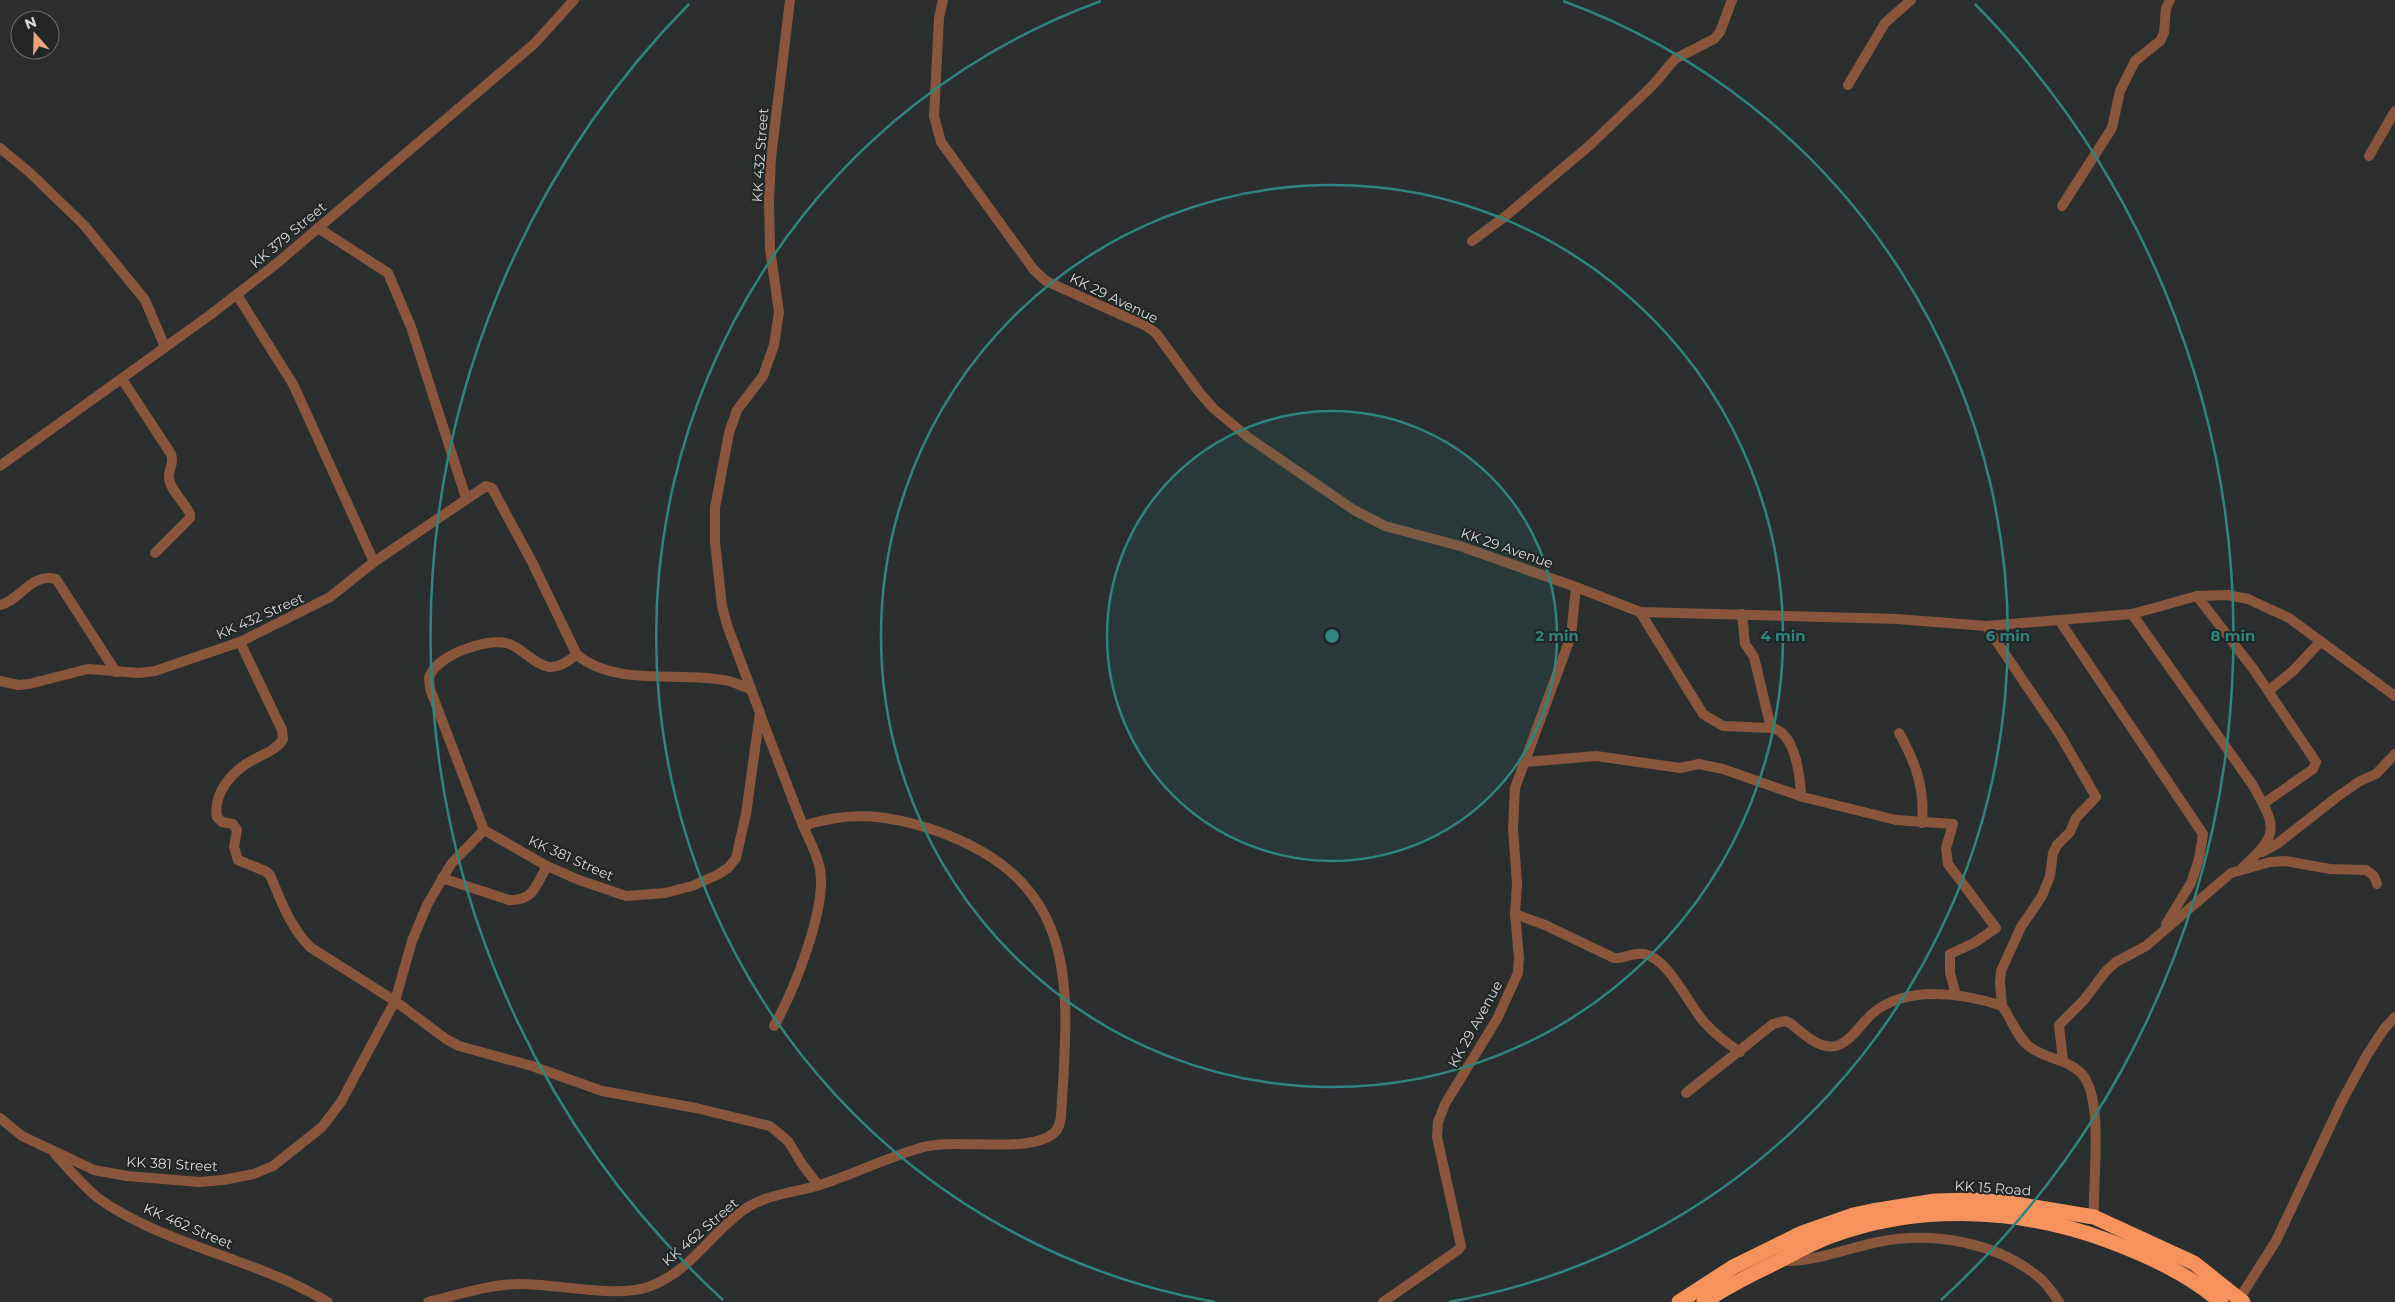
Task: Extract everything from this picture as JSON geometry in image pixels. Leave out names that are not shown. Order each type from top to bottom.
[{"type":"highway","name":"KK 15 Road","points":[[1679,1302],[1733,1267],[1802,1232],[1859,1214],[1935,1201],[1974,1200],[2010,1203],[2094,1217],[2194,1263],[2241,1301]]},
{"type":"highway","name":"KK 15 Road","points":[[1704,1302],[1740,1280],[1809,1244],[1832,1235],[1883,1222],[1959,1214],[1993,1214],[2061,1226],[2141,1253],[2182,1274],[2221,1302]]},
{"type":"street","name":"KK 379 Street","points":[[0,466],[166,347],[276,264],[534,44],[574,0]]},
{"type":"street","name":"KK 432 Street","points":[[779,312],[770,249],[769,201],[771,158],[790,0]]},
{"type":"street","name":"KK 29 Avenue","points":[[942,0],[939,18],[934,116],[941,142],[1034,270],[1046,281],[1146,326],[1156,333],[1199,392],[1214,409],[1249,438],[1354,510],[1385,526],[1460,546],[1576,587],[1571,636],[1556,682],[1529,745],[1526,762],[1515,788],[1513,828],[1517,884],[1515,914],[1520,958],[1515,981],[1497,1019],[1445,1104],[1438,1122],[1437,1137],[1461,1246],[1383,1302]]},
{"type":"street","points":[[1472,241],[1507,215],[1589,146],[1647,91],[1675,58],[1714,39],[1720,32],[1732,0]]},
{"type":"street","points":[[1848,85],[1885,23],[1911,0]]},
{"type":"street","points":[[2062,206],[2112,128],[2120,91],[2134,61],[2160,41],[2164,33],[2166,8],[2170,0]]},
{"type":"street","points":[[2369,156],[2395,111]]},
{"type":"street","points":[[0,148],[28,171],[84,225],[145,300],[166,347]]},
{"type":"street","points":[[318,228],[388,273],[410,326],[466,498]]},
{"type":"street","points":[[237,295],[293,384],[374,562]]},
{"type":"street","name":"KK 381 Street","points":[[0,1118],[22,1136],[94,1170],[164,1179],[222,1180],[254,1174],[273,1166],[322,1127],[341,1102],[395,1001],[412,941],[427,904],[442,878],[464,849],[484,830],[547,866],[615,893],[639,897],[692,886],[728,868],[736,858],[742,838],[760,713],[727,625],[722,606],[715,542],[715,508],[719,476],[729,433],[737,410],[763,376],[774,345],[779,312]]},
{"type":"street","points":[[122,379],[171,454],[173,461],[169,476],[170,482],[190,514],[190,518],[155,553]]},
{"type":"street","name":"KK 432 Street","points":[[0,681],[18,685],[38,682],[88,669],[116,672],[155,671],[240,642],[330,597],[374,562],[486,486],[492,488],[532,562],[577,655]]},
{"type":"street","points":[[0,605],[43,578],[56,579],[116,672]]},
{"type":"street","points":[[1576,587],[1640,612],[1897,619],[1986,626],[2132,614],[2197,596],[2227,595],[2248,599],[2289,618],[2395,696]]},
{"type":"street","points":[[2197,596],[2268,691],[2316,762],[2313,769],[2263,804]]},
{"type":"street","points":[[1640,612],[1703,714],[1723,726],[1771,728],[1778,729],[1784,733],[1800,769],[1801,795]]},
{"type":"street","points":[[1742,614],[1745,644],[1754,657],[1771,728]]},
{"type":"street","points":[[2132,614],[2252,784],[2263,804],[2272,830],[2268,842],[2240,870]]},
{"type":"street","points":[[2059,620],[2203,834],[2199,859],[2191,882],[2175,907],[2165,928]]},
{"type":"street","points":[[1986,626],[2060,735],[2096,797],[2076,818],[2070,832],[2057,845],[2053,853],[2050,876],[2042,896],[2021,927],[2001,971],[2000,982],[2002,1006],[2025,1043],[2037,1051],[2063,1061],[2082,1074],[2088,1086],[2097,1136],[2093,1183],[2094,1217]]},
{"type":"street","points":[[240,642],[282,730],[283,739],[275,747],[243,765],[231,776],[216,801],[217,817],[222,822],[233,824],[237,830],[234,847],[238,860],[270,875],[299,936],[324,956],[395,1001],[459,1046],[532,1066],[602,1091],[696,1108],[770,1126],[788,1141],[818,1185]]},
{"type":"street","points":[[2268,691],[2293,671],[2320,642]]},
{"type":"street","points":[[484,830],[430,690],[429,678],[436,667],[464,649],[481,644],[507,643],[548,666],[560,666],[577,655],[587,663],[615,671],[722,680],[751,689]]},
{"type":"street","points":[[760,713],[820,869],[820,896],[803,961],[784,1009],[774,1026]]},
{"type":"street","points":[[1900,733],[1911,754],[1922,783],[1924,803],[1922,823]]},
{"type":"street","points":[[2256,855],[2277,844],[2360,781],[2376,774],[2395,754]]},
{"type":"street","points":[[1526,762],[1596,756],[1680,768],[1699,764],[1723,769],[1801,795],[1896,820],[1952,824],[1946,848],[1948,864],[1996,928],[1974,943],[1950,954],[1950,973],[1956,995]]},
{"type":"street","name":"KK 462 Street","points":[[428,1302],[498,1285],[519,1284],[625,1291],[648,1287],[673,1275],[750,1206],[769,1198],[818,1185],[927,1146],[967,1142],[1022,1144],[1039,1140],[1054,1133],[1059,1126],[1062,1116],[1065,1024],[1062,970],[1053,931],[1030,892],[1007,869],[976,847],[915,824],[880,817],[854,816],[827,818],[803,826]]},
{"type":"street","points":[[2063,1061],[2059,1025],[2063,1019],[2084,1000],[2106,971],[2116,962],[2146,946],[2224,878],[2240,870],[2270,862],[2304,863],[2330,869],[2366,870],[2374,876],[2377,884]]},
{"type":"street","points":[[442,878],[509,900],[519,900],[529,895],[547,866]]},
{"type":"street","points":[[1515,914],[1545,925],[1614,958],[1622,959],[1644,954],[1650,956],[1668,968],[1683,994],[1703,1021],[1722,1041],[1740,1052]]},
{"type":"street","points":[[1686,1093],[1773,1024],[1785,1021],[1816,1042],[1835,1046],[1845,1042],[1874,1012],[1886,1004],[1915,996],[1956,995],[2002,1006]]},
{"type":"street","points":[[2241,1301],[2276,1241],[2342,1101],[2363,1062],[2384,1028],[2395,1017]]},
{"type":"street","name":"KK 462 Street","points":[[53,1151],[81,1183],[119,1211],[166,1233],[274,1275],[328,1302]]},
{"type":"street","points":[[1779,1261],[1812,1260],[1878,1242],[1904,1238],[1938,1238],[1980,1247],[2016,1262],[2044,1282],[2059,1302]]}]
